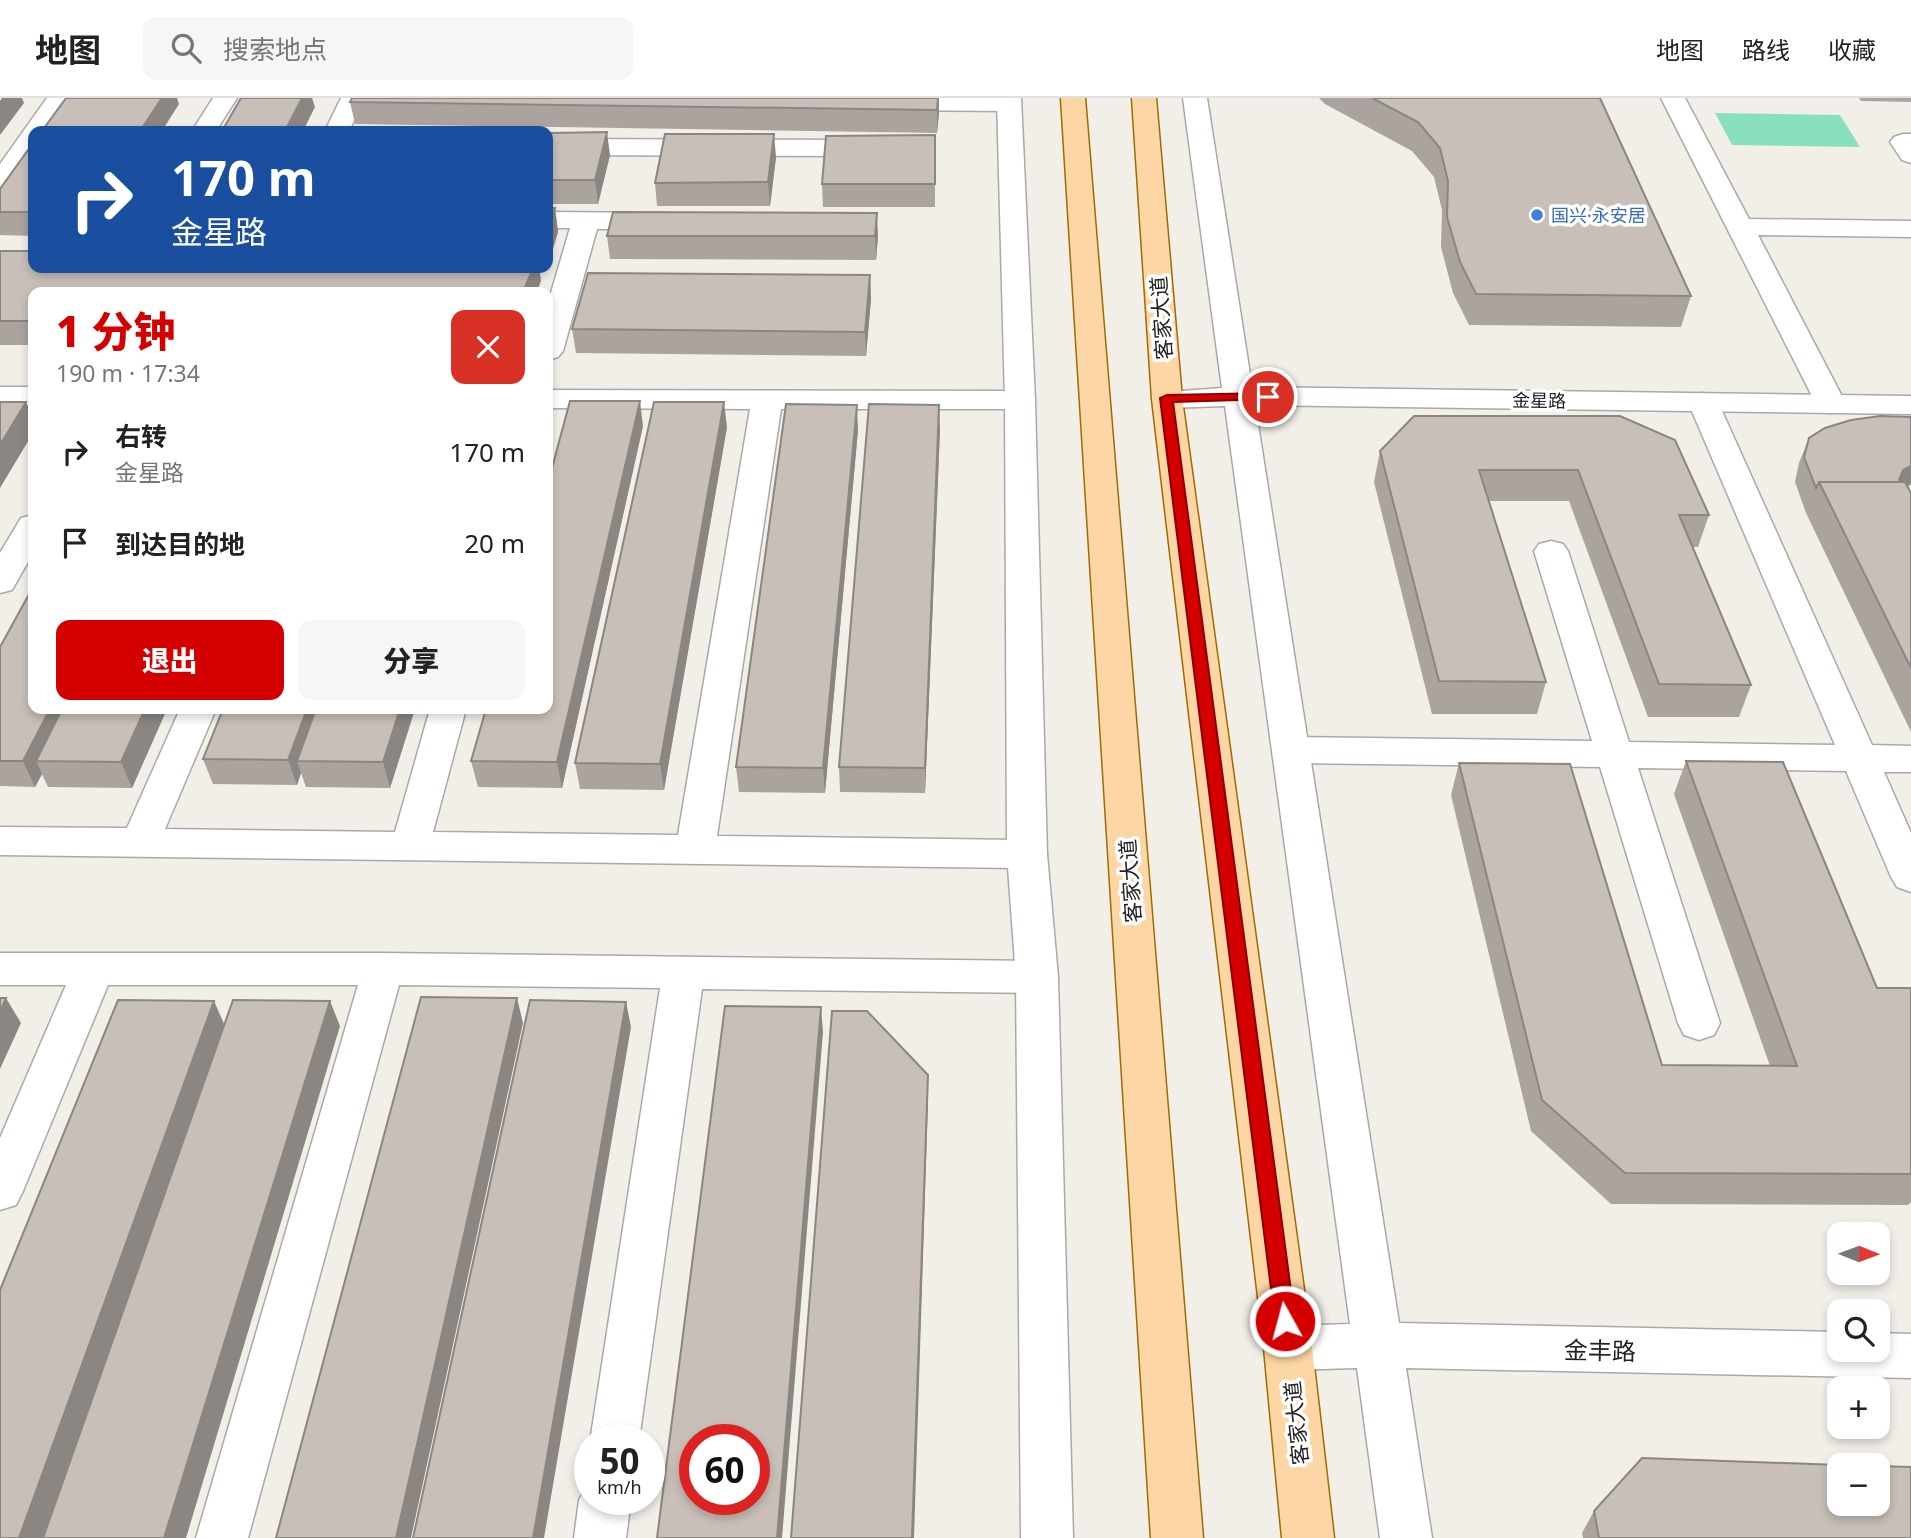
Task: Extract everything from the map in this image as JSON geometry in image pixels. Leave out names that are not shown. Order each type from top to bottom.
[{"type":"main road","name":"客家大道","points":[[1073,98],[1177,1538]]},
{"type":"main road","name":"客家大道","points":[[1144,98],[1167,398],[1288,1348],[1308,1538]]},
{"type":"street","points":[[40,126],[60,98]]},
{"type":"street","points":[[207,126],[225,98]]},
{"type":"street","points":[[339,126],[353,98]]},
{"type":"street","points":[[1195,98],[1406,1538]]},
{"type":"street","points":[[1673,98],[1831,404]]},
{"type":"street","points":[[856,102],[1009,101],[1020,400],[1027,854],[1037,977],[1046,1538]]},
{"type":"street","points":[[1911,142],[1903,142],[1911,155]]},
{"type":"street","points":[[0,183],[28,143]]},
{"type":"street","points":[[553,147],[887,148]]},
{"type":"street","points":[[553,220],[684,221]]},
{"type":"street","points":[[553,334],[586,220]]},
{"type":"street","points":[[1739,227],[1911,229]]},
{"type":"street","points":[[0,396],[28,397]]},
{"type":"street","name":"金星路","points":[[1167,398],[1240,396],[1911,405]]},
{"type":"street","points":[[695,849],[767,399]]},
{"type":"street","points":[[553,400],[1020,400]]},
{"type":"street","points":[[1703,402],[1911,877]]},
{"type":"street","points":[[0,582],[28,534]]},
{"type":"street","points":[[1550,551],[1699,1023]]},
{"type":"street","points":[[140,842],[196,714]]},
{"type":"street","points":[[410,846],[447,714]]},
{"type":"street","points":[[1291,750],[1911,759]]},
{"type":"street","points":[[0,841],[1027,854]]},
{"type":"street","points":[[0,969],[383,969],[1037,977]]},
{"type":"street","points":[[222,1538],[383,969]]},
{"type":"street","points":[[0,1191],[93,970]]},
{"type":"street","points":[[616,1424],[683,974]]},
{"type":"street","name":"金丰路","points":[[1288,1348],[1377,1345],[1911,1356]]},
{"type":"street","points":[[600,1538],[603,1515]]},
{"type":"green space","points":[[1715,113],[1840,115],[1860,147],[1732,145]]},
{"type":"building","points":[[66,98],[162,98],[143,126],[46,126]]},
{"type":"building","points":[[241,98],[302,98],[288,126],[225,126]]},
{"type":"building","points":[[352,98],[938,98],[937,110],[350,102]]},
{"type":"building","name":"国兴·永安居","points":[[1372,98],[1600,98],[1691,296],[1476,294],[1460,262],[1447,217],[1448,181],[1440,148],[1418,122]]},
{"type":"building","points":[[607,132],[595,180],[553,180],[553,133]]},
{"type":"building","points":[[665,134],[774,134],[768,182],[655,183]]},
{"type":"building","points":[[935,135],[935,184],[822,184],[826,136]]},
{"type":"building","points":[[28,150],[28,212],[0,212],[0,189]]},
{"type":"building","points":[[613,212],[877,213],[875,236],[607,236]]},
{"type":"building","points":[[0,251],[28,251],[28,273],[531,273],[525,287],[28,287],[28,321],[0,321]]},
{"type":"building","points":[[588,273],[870,275],[865,332],[572,329]]},
{"type":"building","points":[[570,401],[640,401],[557,762],[471,761],[485,714],[553,714],[553,464]]},
{"type":"building","points":[[0,402],[26,402],[0,445]]},
{"type":"building","points":[[654,402],[724,402],[660,764],[575,763]]},
{"type":"building","points":[[786,404],[857,405],[823,768],[736,767]]},
{"type":"building","points":[[869,404],[939,405],[925,768],[839,767]]},
{"type":"building","points":[[1414,416],[1620,416],[1675,440],[1709,515],[1679,515],[1751,685],[1659,684],[1578,470],[1479,470],[1546,682],[1439,681],[1380,451]]},
{"type":"building","points":[[1880,416],[1911,417],[1911,466],[1903,470],[1900,482],[1819,482],[1816,488],[1804,457],[1809,438],[1825,428],[1851,420]]},
{"type":"building","points":[[1819,482],[1905,482],[1911,493],[1911,668]]},
{"type":"building","points":[[28,596],[28,714],[47,714],[23,761],[0,761],[0,647]]},
{"type":"building","points":[[60,714],[143,714],[121,762],[36,761]]},
{"type":"building","points":[[221,714],[305,714],[288,760],[203,759]]},
{"type":"building","points":[[314,714],[398,714],[383,762],[297,761]]},
{"type":"building","points":[[1686,761],[1783,762],[1877,988],[1911,988],[1911,1174],[1625,1173],[1542,1100],[1459,763],[1570,764],[1662,1065],[1797,1066]]},
{"type":"building","points":[[421,997],[517,998],[396,1538],[276,1538]]},
{"type":"building","points":[[0,998],[6,998],[0,1012]]},
{"type":"building","points":[[118,1000],[214,1001],[19,1538],[0,1538],[0,1290]]},
{"type":"building","points":[[233,1000],[330,1001],[164,1538],[43,1538]]},
{"type":"building","points":[[530,1000],[626,1002],[533,1538],[413,1538]]},
{"type":"building","points":[[725,1006],[821,1007],[777,1538],[657,1538],[660,1515],[665,1515],[665,1475]]},
{"type":"building","points":[[832,1011],[867,1011],[928,1075],[912,1538],[791,1538]]},
{"type":"building","points":[[1642,1458],[1827,1465],[1827,1516],[1890,1516],[1890,1466],[1911,1467],[1911,1538],[1599,1538],[1594,1511]]},
{"type":"place","name":"国兴·永安居","points":[[1537,215]]},
{"type":"route","points":[[1268,397],[1167,398],[1285,1321]]}]
